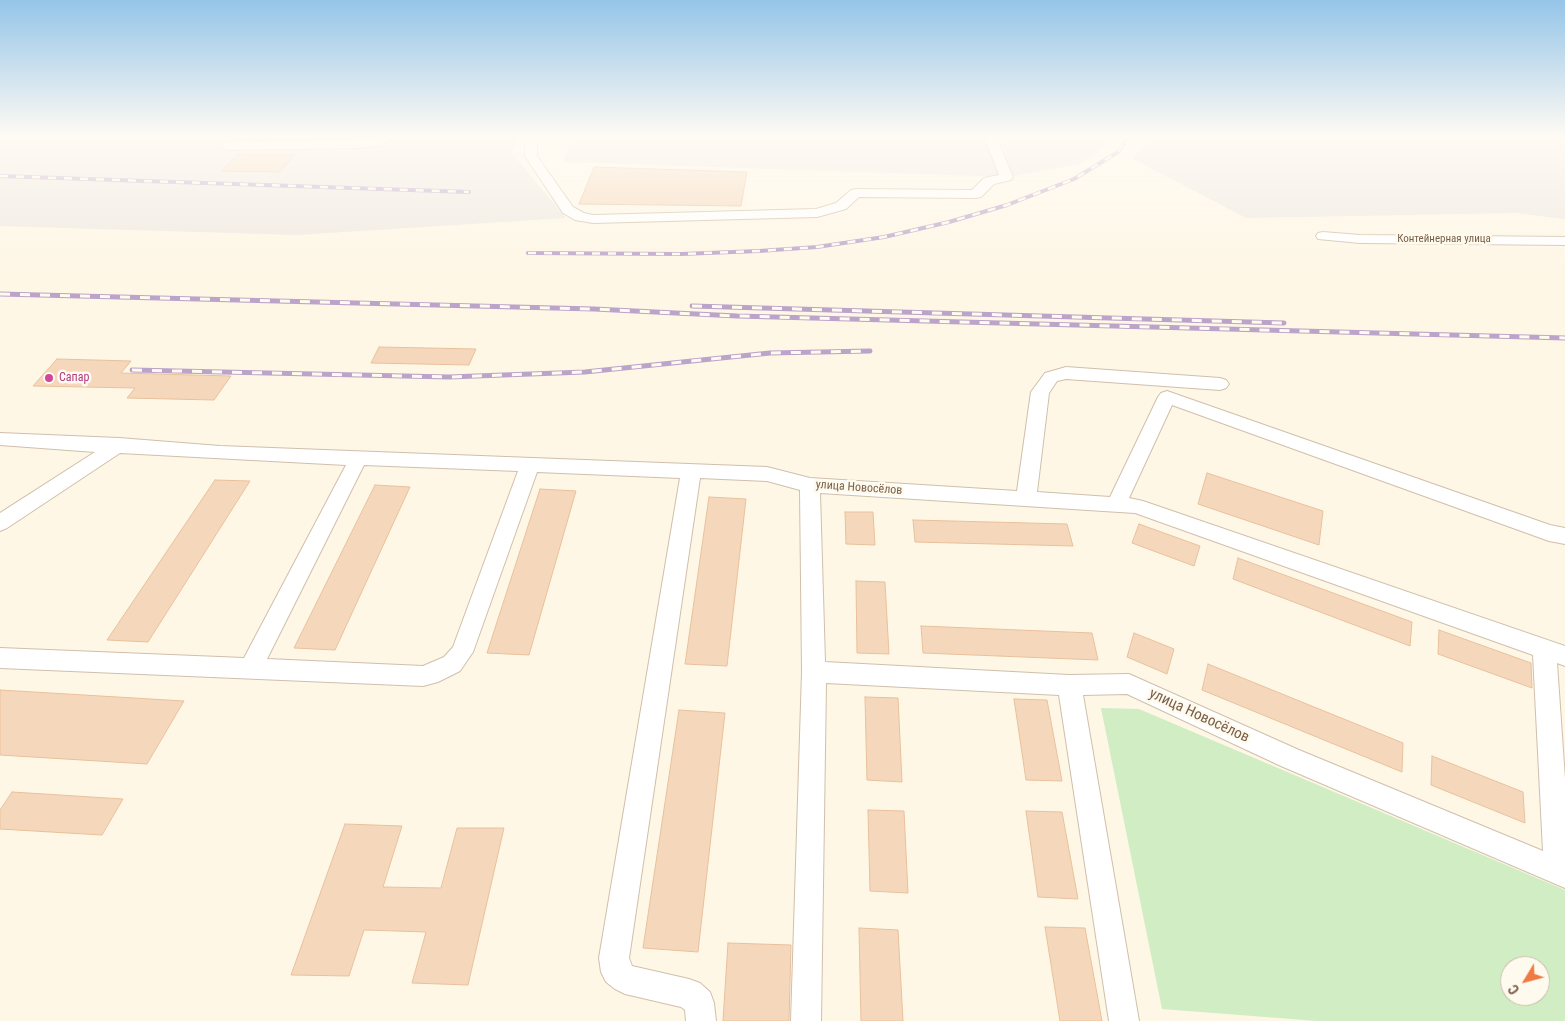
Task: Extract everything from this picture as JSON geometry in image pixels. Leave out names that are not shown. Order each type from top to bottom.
[{"type":"street","points":[[550,184],[568,210],[580,217],[593,219],[817,213],[841,206],[856,192],[976,194],[986,184]]},
{"type":"street","name":"Контейнерная улица","points":[[1323,236],[1360,239],[1565,241]]},
{"type":"street","points":[[1026,499],[1040,392],[1051,377],[1066,374],[1220,384]]},
{"type":"street","points":[[1116,505],[1167,397],[1540,530],[1565,536]]},
{"type":"street","name":"улица Новосёлов","points":[[0,439],[220,452],[767,474],[810,485],[1136,506],[1554,652],[1562,872],[1290,758],[1129,684],[1069,685],[814,672]]},
{"type":"street","points":[[0,523],[118,446]]},
{"type":"street","points":[[250,669],[359,457]]},
{"type":"street","points":[[0,658],[423,676],[438,672],[452,664],[462,652],[530,465]]},
{"type":"street","points":[[691,472],[614,958],[616,972],[624,979],[689,994],[699,1003],[701,1021]]},
{"type":"street","points":[[806,1021],[814,672],[810,485]]},
{"type":"street","points":[[1069,685],[1124,1021]]},
{"type":"shaded area","points":[[0,184],[537,184],[566,218],[297,235],[0,226]]},
{"type":"shaded area","points":[[1180,184],[1565,184],[1565,219],[1516,213],[1246,218]]},
{"type":"green space","points":[[1101,708],[1139,709],[1565,890],[1565,1021],[1317,1021],[1162,1009]]},
{"type":"building","points":[[587,184],[745,184],[741,206],[579,204]]},
{"type":"building","points":[[379,347],[476,349],[469,365],[371,363]]},
{"type":"building","points":[[57,359],[131,361],[121,373],[231,376],[214,400],[127,398],[135,388],[33,386]]},
{"type":"building","points":[[1207,473],[1323,511],[1319,545],[1198,504]]},
{"type":"building","points":[[215,480],[250,481],[148,642],[107,640]]},
{"type":"building","points":[[375,485],[410,487],[335,650],[294,648]]},
{"type":"building","points":[[540,489],[576,491],[529,655],[487,653]]},
{"type":"building","points":[[709,497],[746,499],[727,666],[685,664]]},
{"type":"building","points":[[845,512],[873,512],[875,545],[846,544]]},
{"type":"building","points":[[913,520],[1067,524],[1073,546],[915,542]]},
{"type":"building","points":[[1139,524],[1200,546],[1194,566],[1132,543]]},
{"type":"building","points":[[1238,558],[1412,622],[1410,646],[1233,579]]},
{"type":"building","points":[[856,581],[885,582],[889,654],[857,653]]},
{"type":"building","points":[[921,626],[1092,633],[1098,660],[923,653]]},
{"type":"building","points":[[1439,630],[1531,663],[1532,688],[1438,654]]},
{"type":"building","points":[[1134,633],[1174,649],[1167,674],[1127,657]]},
{"type":"building","points":[[1208,664],[1403,743],[1402,772],[1202,690]]},
{"type":"building","points":[[0,690],[184,701],[147,764],[0,755]]},
{"type":"building","points":[[865,697],[898,698],[902,782],[867,780]]},
{"type":"building","points":[[1014,699],[1047,700],[1062,781],[1026,780]]},
{"type":"building","points":[[679,710],[725,713],[698,952],[643,948]]},
{"type":"building","points":[[1432,756],[1523,792],[1525,823],[1431,785]]},
{"type":"building","points":[[12,792],[123,799],[102,835],[0,829],[0,810]]},
{"type":"building","points":[[868,810],[904,811],[908,893],[870,891]]},
{"type":"building","points":[[1026,811],[1062,812],[1078,899],[1038,897]]},
{"type":"building","points":[[345,824],[402,826],[383,887],[441,888],[457,828],[504,828],[468,985],[412,983],[426,932],[364,930],[349,976],[291,975]]},
{"type":"building","points":[[1045,927],[1085,928],[1102,1021],[1060,1021]]},
{"type":"building","points":[[859,928],[898,930],[903,1021],[861,1021]]},
{"type":"building","points":[[728,943],[791,945],[789,1021],[723,1021]]},
{"type":"railway","points":[[224,184],[469,192]]},
{"type":"railway","points":[[528,253],[681,254],[817,247],[884,237],[949,222],[1007,205],[1062,184]]},
{"type":"railway","points":[[0,294],[594,309],[737,316],[1565,338]]},
{"type":"railway","points":[[692,306],[1284,323]]},
{"type":"railway","points":[[132,370],[449,377],[585,372],[770,353],[870,351]]},
{"type":"place","name":"Сапар","points":[[49,378]]}]
